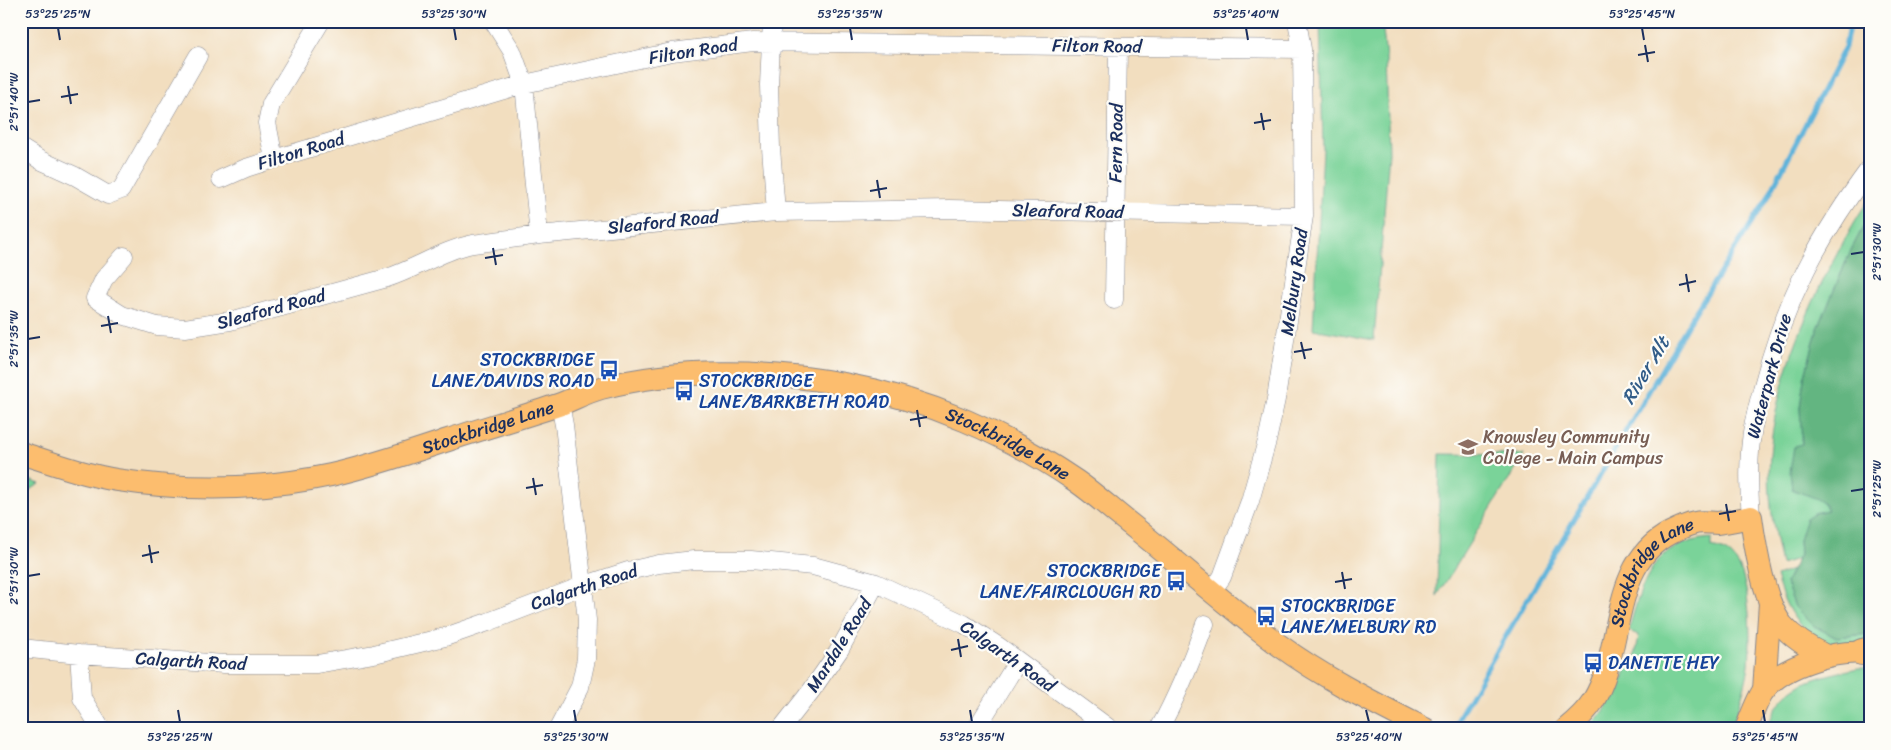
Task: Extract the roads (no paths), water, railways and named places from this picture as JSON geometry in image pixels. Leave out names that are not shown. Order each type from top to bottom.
[{"type":"main road","name":"Stockbridge Lane","points":[[21,453],[115,480],[198,488],[240,487],[303,480],[368,466],[560,404],[600,388],[651,379],[699,374],[746,374],[790,376],[846,384],[889,394],[934,408],[976,425],[1034,454],[1079,483],[1281,646],[1310,665],[1425,729]]},
{"type":"main road","points":[[1747,728],[1764,690],[1770,604],[1751,517]]},
{"type":"main road","name":"Stockbridge Lane","points":[[1566,729],[1593,702],[1607,669],[1628,583],[1634,570],[1652,546],[1664,536],[1695,523],[1720,522],[1751,517]]},
{"type":"main road","points":[[1770,604],[1781,624],[1793,636],[1826,656]]},
{"type":"main road","points":[[1764,690],[1791,670],[1826,656],[1867,652]]},
{"type":"street","points":[[274,158],[267,124],[271,104],[321,21]]},
{"type":"street","points":[[492,21],[512,51],[524,84],[536,188],[539,235]]},
{"type":"street","points":[[772,21],[769,86],[776,212]]},
{"type":"street","name":"Melbury Road","points":[[1212,591],[1222,577],[1232,554],[1267,442],[1276,399],[1304,216],[1302,49],[1298,21]]},
{"type":"street","name":"Filton Road","points":[[221,179],[274,158],[524,84],[672,52],[772,41],[1302,49]]},
{"type":"street","name":"Fern Road","points":[[1114,300],[1118,47]]},
{"type":"street","points":[[21,148],[40,160],[75,176],[108,195],[121,190],[198,56]]},
{"type":"street","name":"Waterpark Drive","points":[[1751,517],[1749,493],[1751,441],[1756,414],[1781,323],[1812,255],[1870,168]]},
{"type":"street","name":"Sleaford Road","points":[[124,256],[104,280],[95,298],[122,315],[157,326],[185,328],[230,321],[387,278],[413,269],[462,246],[539,235],[776,212],[949,209],[1304,216]]},
{"type":"street","points":[[558,729],[580,687],[586,659],[587,620],[560,404]]},
{"type":"street","name":"Calgarth Road","points":[[21,648],[224,664],[317,664],[374,654],[445,637],[628,571],[659,564],[694,560],[751,560],[813,566],[876,583],[964,624],[1110,729]]},
{"type":"street","name":"Mardale Road","points":[[781,729],[812,691],[840,650],[876,583]]},
{"type":"street","points":[[1159,729],[1175,700],[1205,624]]},
{"type":"street","points":[[79,654],[82,698],[101,729]]},
{"type":"street","points":[[976,729],[1018,661]]},
{"type":"waterway","name":"River Alt","points":[[1454,729],[1461,713],[1697,309],[1767,199],[1845,47],[1850,21]]},
{"type":"place","name":"STOCKBRIDGE LANE/DAVIDS ROAD","points":[[609,370]]},
{"type":"place","name":"STOCKBRIDGE LANE/BARKBETH ROAD","points":[[684,391]]},
{"type":"place","name":"Knowsley Community College - Main Campus","points":[[1468,447]]},
{"type":"place","name":"STOCKBRIDGE LANE/FAIRCLOUGH RD","points":[[1176,581]]},
{"type":"place","name":"STOCKBRIDGE LANE/MELBURY RD","points":[[1266,616]]},
{"type":"place","name":"DANETTE HEY","points":[[1593,663]]}]
